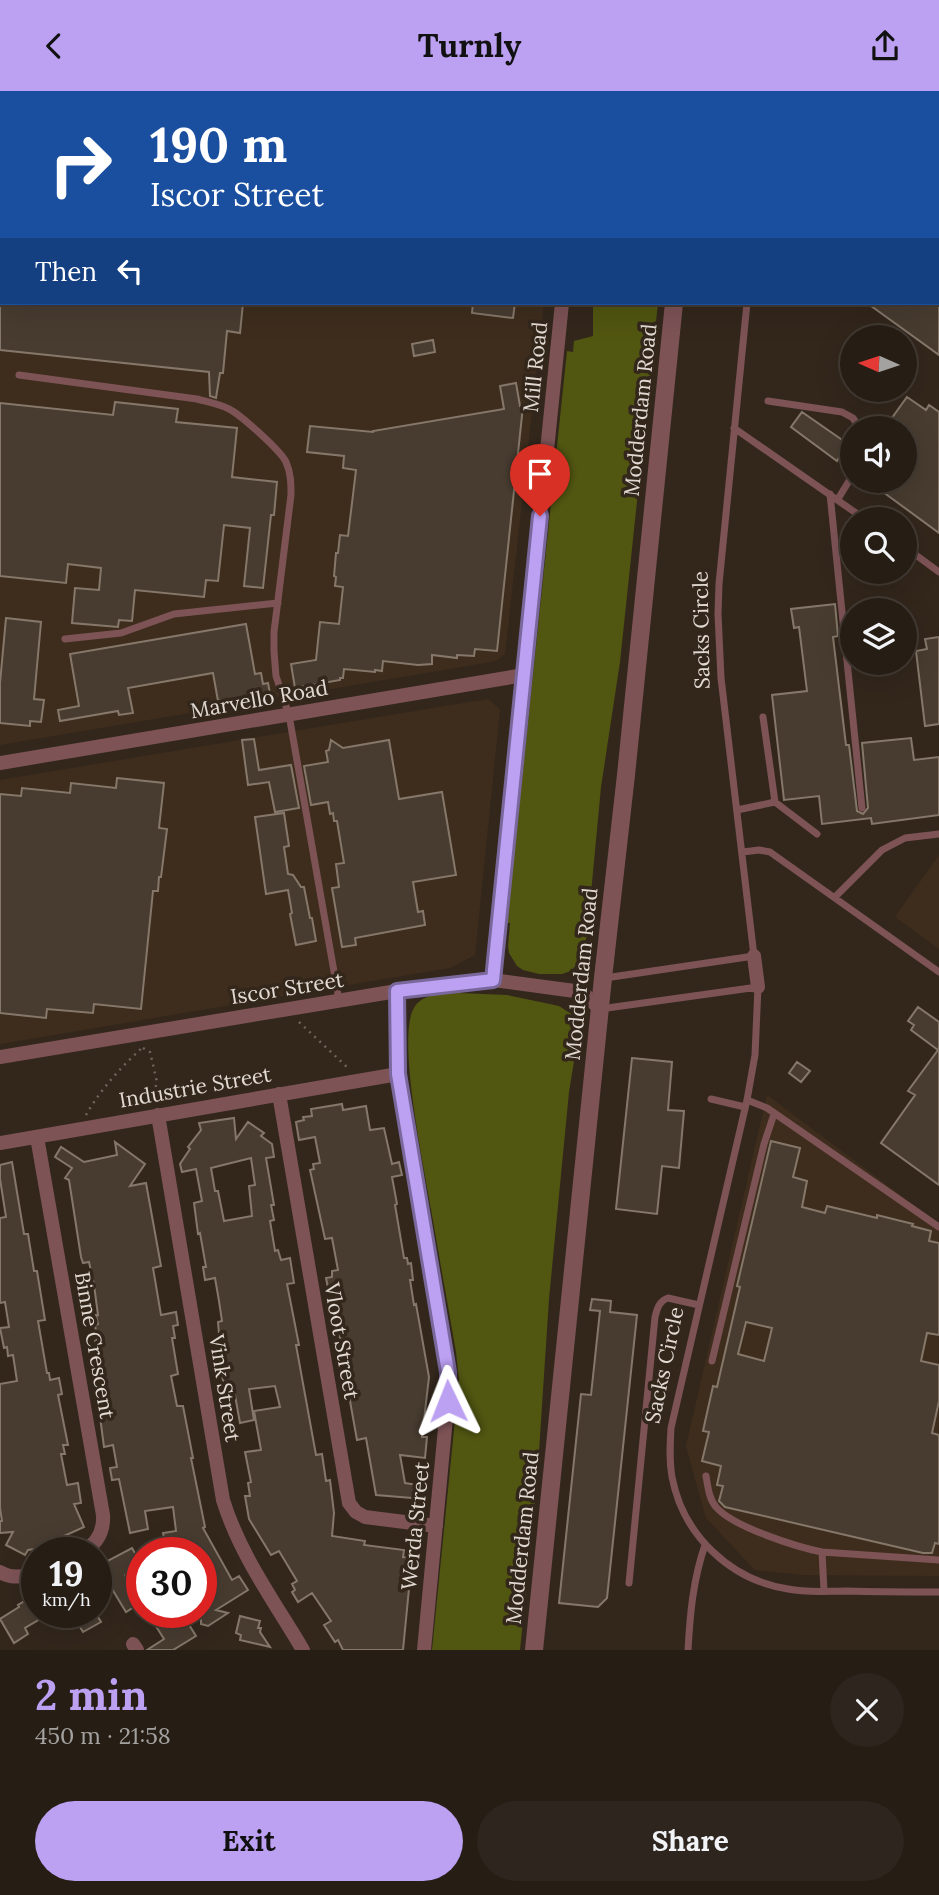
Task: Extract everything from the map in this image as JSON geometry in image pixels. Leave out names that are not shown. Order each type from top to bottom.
[{"type":"street","name":"Mill Road","points":[[493,980],[562,305]]},
{"type":"street","name":"Modderdam Road","points":[[534,1650],[674,305]]},
{"type":"street","name":"Marvello Road","points":[[0,763],[524,675]]},
{"type":"street","name":"Sacks Circle","points":[[754,956],[758,987]]},
{"type":"street","points":[[600,1009],[582,992],[603,978]]},
{"type":"street","name":"Iscor Street","points":[[0,1057],[397,991],[493,980],[582,992]]},
{"type":"street","name":"Werda Street","points":[[397,991],[398,1074],[448,1372],[448,1401],[424,1650]]},
{"type":"street","name":"Industrie Street","points":[[0,1143],[398,1074]]},
{"type":"street","name":"Vloot Street","points":[[279,1094],[349,1503],[356,1512],[365,1517],[436,1526]]},
{"type":"street","name":"Vink Street","points":[[158,1115],[222,1500],[241,1547],[303,1650]]},
{"type":"street","name":"Binne Crescent","points":[[37,1137],[103,1515],[99,1537]]},
{"type":"street","points":[[0,1572],[21,1577]]},
{"type":"lane","name":"Sacks Circle","points":[[747,305],[718,614],[721,678],[754,956]]},
{"type":"lane","points":[[19,375],[197,399],[229,409],[284,458],[290,476],[291,495],[274,632],[276,676],[289,715],[340,1000]]},
{"type":"lane","points":[[768,401],[842,412],[849,416]]},
{"type":"lane","points":[[734,428],[849,507]]},
{"type":"lane","points":[[838,499],[842,493]]},
{"type":"lane","points":[[830,494],[862,808]]},
{"type":"lane","points":[[917,556],[939,572]]},
{"type":"lane","points":[[65,639],[121,633],[174,614],[278,603]]},
{"type":"lane","points":[[763,717],[775,802],[817,834]]},
{"type":"lane","points":[[737,810],[775,802]]},
{"type":"lane","points":[[835,897],[882,850],[905,838],[939,834]]},
{"type":"lane","points":[[743,852],[770,852],[939,972]]},
{"type":"lane","points":[[603,978],[754,956]]},
{"type":"lane","points":[[600,1009],[758,987]]},
{"type":"lane","name":"Sacks Circle","points":[[758,987],[755,1055],[746,1103],[671,1428],[670,1453],[679,1501],[705,1545],[735,1570],[754,1579],[790,1590],[939,1592]]},
{"type":"lane","points":[[710,1099],[767,1108],[939,1227]]},
{"type":"lane","points":[[712,1360],[764,1144],[774,1114]]},
{"type":"lane","points":[[629,1583],[654,1317],[658,1306],[668,1298],[699,1305]]},
{"type":"lane","points":[[706,1476],[710,1498],[720,1511],[745,1526],[774,1538],[822,1552],[939,1560]]},
{"type":"lane","points":[[688,1650],[690,1608],[705,1545]]},
{"type":"lane","points":[[822,1552],[824,1591]]},
{"type":"path","points":[[282,1010],[298,1021],[353,1073],[357,1081]]},
{"type":"path","points":[[83,1129],[87,1114],[100,1092],[143,1048],[148,1032]]},
{"type":"path","points":[[143,1048],[150,1052],[157,1082],[153,1096],[158,1115]]},
{"type":"shaded area","points":[[0,305],[544,305],[505,654],[496,661],[0,745]]},
{"type":"shaded area","points":[[488,699],[500,709],[475,955],[450,968],[0,1044],[0,780]]},
{"type":"shaded area","points":[[939,855],[939,949],[895,917]]},
{"type":"shaded area","points":[[767,1095],[939,1224],[939,1576],[803,1575],[755,1570],[706,1518],[686,1446]]},
{"type":"green space","points":[[593,305],[658,305],[620,662],[601,787],[587,936],[578,963],[571,971],[562,974],[539,974],[517,966],[509,953],[510,923],[507,923],[567,351],[573,352],[574,341],[593,336]]},
{"type":"green space","points":[[433,995],[507,995],[559,1006],[573,1015],[577,1025],[549,1299],[537,1482],[520,1650],[432,1650],[459,1380],[418,1136],[408,1046],[409,1023],[418,1003]]},
{"type":"building","points":[[0,305],[243,305],[240,333],[227,331],[223,373],[220,373],[216,398],[210,396],[209,372],[0,350]]},
{"type":"building","points":[[473,305],[515,305],[513,318],[472,313]]},
{"type":"building","points":[[870,305],[939,305],[939,355],[917,339],[917,325],[897,325]]},
{"type":"building","points":[[433,340],[435,352],[414,356],[412,344]]},
{"type":"building","points":[[516,383],[520,406],[523,406],[497,651],[475,649],[474,656],[457,655],[457,658],[432,655],[432,664],[383,661],[382,671],[344,669],[343,678],[340,680],[295,688],[291,664],[316,660],[320,622],[339,624],[343,587],[335,586],[336,553],[340,535],[348,536],[356,470],[343,468],[344,456],[307,452],[310,426],[373,432],[504,409],[500,386]]},
{"type":"building","points":[[115,402],[178,409],[176,422],[237,428],[232,477],[277,482],[263,588],[244,586],[250,528],[224,525],[218,581],[206,580],[204,597],[135,590],[132,621],[119,620],[118,627],[72,623],[75,588],[99,590],[101,568],[68,564],[66,583],[0,576],[0,403],[113,415]]},
{"type":"building","points":[[903,403],[916,403],[926,410],[929,405],[939,412],[939,533],[917,517],[917,507],[903,507],[884,493],[917,493],[917,416],[893,416]]},
{"type":"building","points":[[802,412],[840,438],[840,456],[837,461],[791,427]]},
{"type":"building","points":[[835,604],[838,636],[833,637],[857,811],[863,814],[868,808],[862,743],[911,738],[914,760],[939,757],[939,815],[872,824],[871,818],[822,824],[819,796],[784,800],[772,695],[807,691],[799,627],[794,628],[791,609]]},
{"type":"building","points":[[6,618],[41,622],[34,699],[44,700],[41,722],[30,721],[30,726],[0,723],[0,683]]},
{"type":"building","points":[[246,624],[255,674],[261,673],[263,684],[268,683],[271,699],[223,707],[222,700],[218,701],[213,673],[128,688],[133,713],[119,715],[118,711],[60,721],[58,710],[79,706],[70,654]]},
{"type":"building","points":[[939,637],[939,724],[925,726],[917,651],[927,649],[925,639]]},
{"type":"building","points":[[254,739],[259,770],[291,765],[299,808],[275,812],[269,782],[248,785],[242,740]]},
{"type":"building","points":[[331,740],[343,748],[389,740],[399,799],[442,792],[456,875],[413,882],[418,912],[423,911],[425,925],[355,938],[356,945],[342,947],[332,888],[339,887],[336,864],[344,863],[337,821],[334,821],[333,813],[330,814],[328,802],[311,805],[304,766],[328,762],[326,751],[329,750]]},
{"type":"building","points":[[117,778],[164,783],[159,828],[167,829],[158,891],[153,891],[141,1009],[94,1004],[93,1013],[47,1009],[46,1018],[0,1013],[0,794],[21,796],[22,788],[70,793],[71,783],[116,788]]},
{"type":"building","points":[[284,813],[289,846],[284,847],[288,874],[293,875],[301,887],[304,887],[316,941],[296,945],[288,890],[266,894],[255,817]]},
{"type":"building","points":[[918,1007],[939,1022],[939,1185],[881,1143],[915,1095],[908,1091],[938,1050],[911,1030],[914,1025],[908,1021]]},
{"type":"building","points":[[632,1058],[672,1062],[668,1110],[684,1111],[679,1168],[662,1166],[657,1214],[616,1209]]},
{"type":"building","points":[[797,1062],[810,1071],[801,1082],[789,1073]]},
{"type":"building","points":[[342,1104],[343,1110],[366,1106],[370,1130],[384,1128],[392,1164],[399,1162],[402,1175],[392,1177],[395,1205],[404,1258],[407,1258],[408,1264],[411,1263],[413,1280],[410,1280],[429,1377],[422,1437],[427,1437],[425,1458],[400,1455],[405,1483],[425,1486],[424,1499],[376,1495],[366,1438],[357,1440],[345,1373],[342,1373],[339,1357],[343,1357],[335,1292],[329,1293],[326,1278],[332,1277],[332,1271],[338,1270],[332,1238],[325,1239],[310,1170],[314,1169],[313,1164],[320,1163],[315,1137],[299,1140],[296,1122],[304,1120],[303,1117],[312,1116],[311,1109]]},
{"type":"building","points":[[234,1118],[236,1139],[248,1122],[264,1133],[261,1136],[272,1144],[274,1157],[266,1158],[274,1205],[271,1205],[274,1220],[270,1221],[275,1251],[278,1250],[281,1260],[290,1258],[294,1283],[287,1284],[299,1345],[296,1345],[316,1455],[322,1454],[326,1481],[330,1480],[334,1513],[332,1536],[365,1541],[364,1545],[404,1550],[403,1557],[412,1558],[403,1650],[343,1650],[324,1625],[331,1621],[312,1593],[298,1602],[292,1592],[295,1590],[292,1584],[297,1581],[279,1551],[271,1555],[249,1519],[245,1496],[250,1496],[248,1483],[251,1482],[245,1452],[261,1450],[254,1411],[280,1407],[275,1386],[249,1389],[254,1420],[240,1423],[233,1384],[224,1386],[218,1322],[222,1321],[219,1301],[215,1278],[205,1280],[203,1267],[206,1267],[194,1203],[202,1201],[196,1169],[182,1172],[180,1164],[190,1149],[188,1147],[201,1130],[199,1123]],"holes":[[[251,1158],[255,1185],[249,1186],[252,1216],[224,1221],[211,1168]]]},
{"type":"building","points":[[771,1141],[800,1148],[793,1177],[807,1181],[802,1207],[825,1213],[827,1206],[877,1218],[877,1215],[931,1231],[929,1241],[939,1243],[939,1335],[927,1333],[921,1361],[939,1365],[939,1401],[932,1433],[939,1435],[939,1544],[935,1543],[932,1553],[725,1507],[719,1501],[723,1486],[717,1485],[721,1466],[702,1461],[709,1432],[703,1431],[713,1386],[717,1387],[740,1287],[737,1286]],"holes":[[[746,1322],[772,1328],[764,1361],[738,1354]]]},
{"type":"building","points":[[115,1142],[145,1164],[130,1186],[146,1183],[161,1266],[153,1268],[161,1315],[176,1312],[178,1325],[173,1326],[175,1338],[172,1338],[178,1374],[171,1376],[177,1406],[183,1406],[205,1527],[203,1528],[208,1537],[164,1537],[163,1533],[176,1531],[173,1507],[145,1511],[148,1529],[130,1533],[119,1479],[112,1480],[110,1468],[117,1467],[113,1445],[104,1447],[99,1409],[106,1408],[95,1341],[98,1315],[94,1285],[89,1262],[83,1263],[81,1257],[69,1180],[65,1178],[72,1168],[55,1157],[61,1147],[84,1162],[117,1155]]},
{"type":"building","points":[[12,1162],[24,1234],[28,1234],[34,1271],[37,1271],[45,1320],[38,1321],[47,1373],[50,1380],[59,1378],[62,1394],[58,1395],[68,1445],[63,1445],[65,1454],[61,1454],[67,1485],[78,1483],[81,1503],[74,1504],[84,1527],[62,1537],[21,1537],[21,1553],[6,1545],[13,1532],[0,1533],[0,1384],[17,1381],[13,1355],[8,1356],[7,1347],[4,1348],[0,1328],[9,1327],[5,1302],[0,1303],[0,1218],[6,1217],[0,1165]]},
{"type":"building","points":[[592,1299],[611,1301],[610,1312],[637,1315],[607,1598],[598,1607],[559,1603],[581,1394],[591,1395],[600,1311],[590,1310]]},
{"type":"building","points":[[126,1551],[126,1612],[112,1589],[112,1559]]},
{"type":"building","points":[[217,1553],[232,1580],[239,1576],[248,1590],[217,1609]]},
{"type":"building","points":[[21,1603],[21,1628],[25,1628],[28,1634],[14,1643],[0,1619],[19,1607]]},
{"type":"building","points":[[217,1610],[228,1613],[217,1620]]},
{"type":"building","points":[[240,1616],[260,1621],[258,1628],[261,1628],[260,1632],[270,1647],[240,1640],[241,1635],[236,1633]]},
{"type":"building","points":[[157,1628],[191,1628],[196,1636],[173,1650],[147,1650],[164,1639]]},
{"type":"route","points":[[448,1401],[448,1372],[398,1074],[397,991],[493,980],[540,516]]}]
